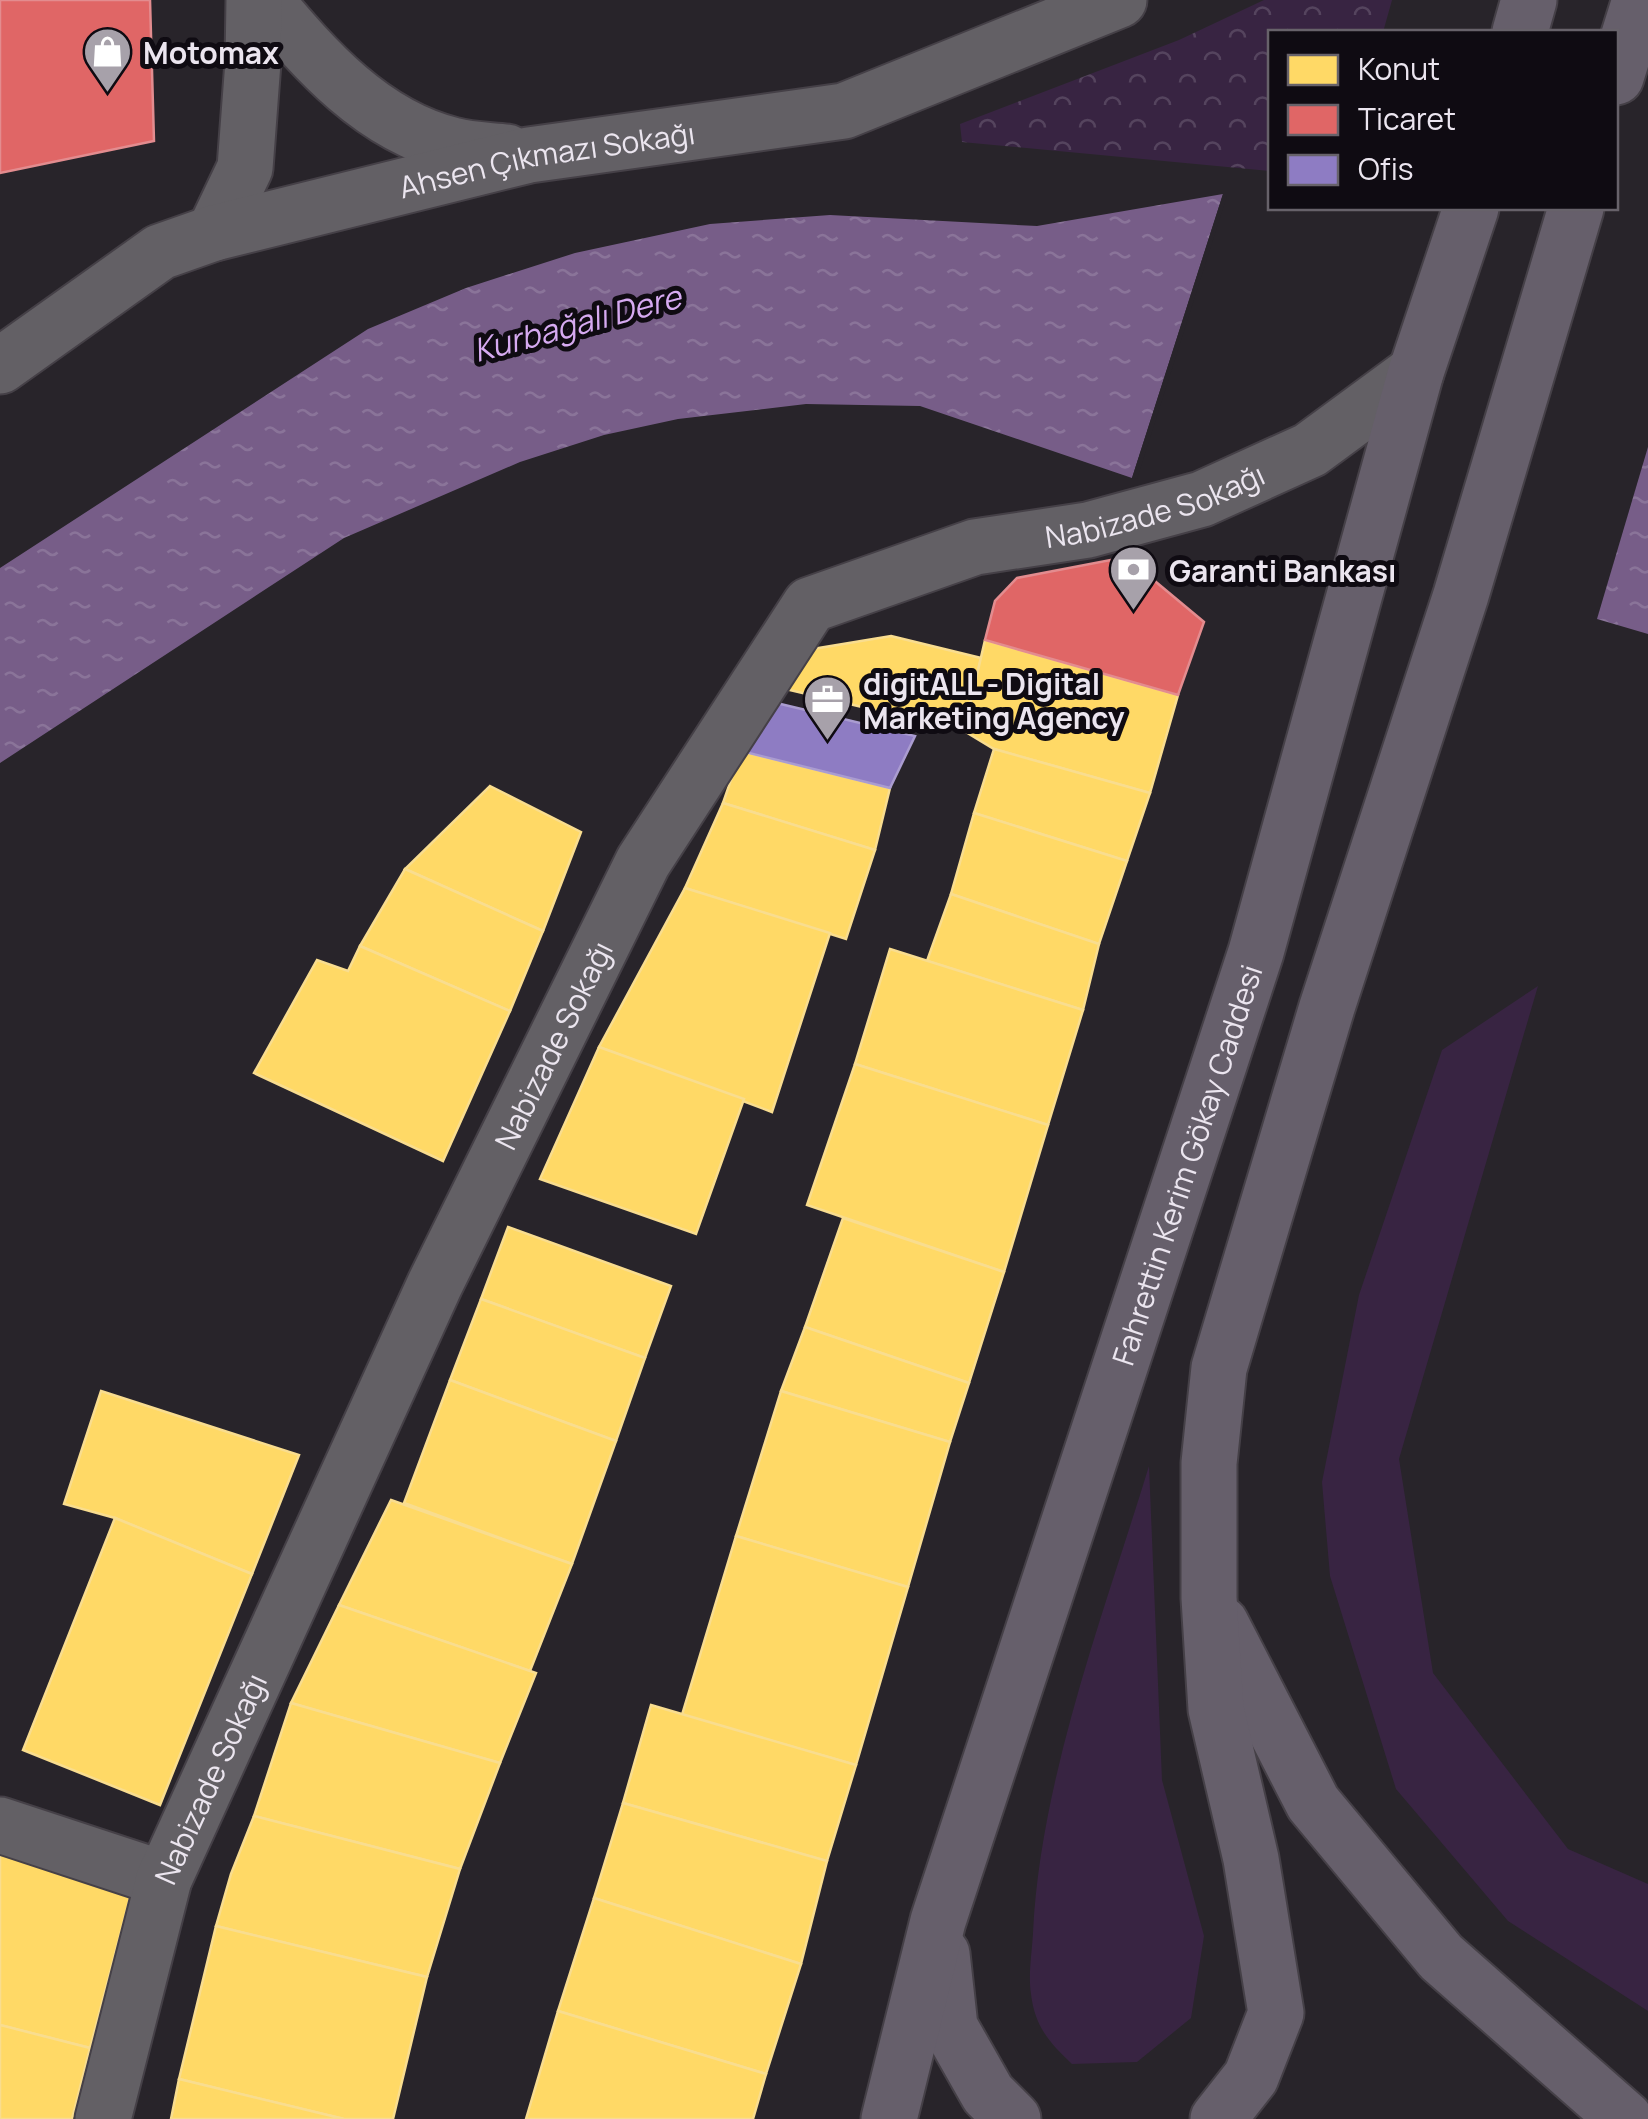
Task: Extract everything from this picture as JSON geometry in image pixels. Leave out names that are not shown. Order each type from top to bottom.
[{"type":"main road","points":[[1520,30],[1528,0]]},
{"type":"main road","points":[[1618,71],[1640,0]]},
{"type":"main road","name":"Fahrettin Kerim Gökay Caddesi","points":[[889,2119],[938,1921],[1256,952],[1416,372],[1470,210]]},
{"type":"main road","points":[[1218,2119],[1251,2077],[1276,2014],[1251,1860],[1216,1709],[1209,1598],[1209,1463],[1219,1368],[1328,1007],[1461,595],[1575,210]]},
{"type":"main road","points":[[1209,1598],[1312,1803],[1441,1958],[1625,2119]]},
{"type":"main road","points":[[938,1921],[950,2027],[988,2094],[1013,2119]]},
{"type":"street","points":[[214,233],[245,168],[254,0]]},
{"type":"street","points":[[265,0],[312,56],[377,113],[452,146],[529,155]]},
{"type":"street","name":"Ahsen Çıkmazı Sokağı","points":[[0,366],[160,252],[214,233],[529,155],[844,111],[1118,0]]},
{"type":"street","name":"Nabizade Sokağı","points":[[102,2119],[164,1879],[435,1284],[643,862],[810,605],[974,546],[1088,530],[1202,499],[1310,450],[1416,372]]},
{"type":"street","points":[[0,1825],[164,1879]]},
{"type":"green space","points":[[1264,0],[1392,0],[1384,30],[1268,30],[1268,171],[962,142],[960,124],[1179,40]]},
{"type":"green space","points":[[1538,986],[1399,1459],[1433,1673],[1568,1849],[1648,1884],[1648,2011],[1508,1921],[1396,1789],[1330,1576],[1322,1482],[1359,1295],[1442,1050]]},
{"type":"green space","points":[[1149,1466],[1162,1780],[1204,1936],[1191,2018],[1137,2062],[1072,2064],[1044,2033],[1033,2006],[1030,1971],[1038,1875],[1077,1697]]},
{"type":"water","name":"Kurbağalı Dere","points":[[1223,194],[1132,478],[920,406],[806,404],[678,419],[604,435],[520,462],[344,538],[0,763],[0,568],[368,329],[466,288],[575,253],[710,224],[830,215],[1037,226]]},
{"type":"water","points":[[1648,447],[1648,634],[1597,619]]},
{"type":"pier","points":[[1223,194],[1227,196],[1137,479],[1132,478]]},
{"type":"building: Konut","points":[[891,636],[981,658],[964,731],[781,688],[807,650]]},
{"type":"building: Konut","points":[[985,640],[1178,695],[1150,793],[994,749],[964,731]]},
{"type":"building: Konut","points":[[994,749],[1150,793],[1127,861],[974,813]]},
{"type":"building: Konut","points":[[741,751],[890,788],[875,850],[723,803]]},
{"type":"building: Konut","points":[[490,786],[581,832],[543,931],[405,869]]},
{"type":"building: Konut","points":[[723,803],[875,850],[846,939],[685,888]]},
{"type":"building: Konut","points":[[974,813],[1127,861],[1099,944],[951,894]]},
{"type":"building: Konut","points":[[405,869],[543,931],[510,1011],[360,946]]},
{"type":"building: Konut","points":[[685,888],[830,933],[772,1112],[599,1047]]},
{"type":"building: Konut","points":[[951,894],[1099,944],[1083,1010],[927,961]]},
{"type":"building: Konut","points":[[360,946],[510,1011],[443,1161],[254,1073],[317,960],[348,971]]},
{"type":"building: Konut","points":[[890,949],[1083,1010],[1048,1125],[855,1064]]},
{"type":"building: Konut","points":[[599,1047],[744,1099],[696,1234],[540,1179]]},
{"type":"building: Konut","points":[[855,1064],[1048,1125],[1004,1272],[807,1205]]},
{"type":"building: Konut","points":[[843,1218],[1004,1272],[969,1383],[805,1327]]},
{"type":"building: Konut","points":[[508,1227],[671,1286],[645,1358],[481,1299]]},
{"type":"building: Konut","points":[[481,1299],[645,1358],[616,1441],[450,1380]]},
{"type":"building: Konut","points":[[805,1327],[969,1383],[950,1442],[781,1391]]},
{"type":"building: Konut","points":[[450,1380],[616,1441],[572,1564],[404,1503]]},
{"type":"building: Konut","points":[[101,1391],[299,1455],[252,1574],[115,1518],[64,1504]]},
{"type":"building: Konut","points":[[781,1391],[950,1442],[908,1587],[736,1536]]},
{"type":"building: Konut","points":[[391,1500],[572,1564],[530,1671],[339,1605]]},
{"type":"building: Konut","points":[[115,1518],[252,1574],[160,1805],[23,1750]]},
{"type":"building: Konut","points":[[736,1536],[908,1587],[856,1765],[682,1715]]},
{"type":"building: Konut","points":[[339,1605],[536,1673],[500,1763],[291,1703]]},
{"type":"building: Konut","points":[[291,1703],[500,1763],[460,1869],[254,1816]]},
{"type":"building: Konut","points":[[651,1705],[856,1765],[827,1861],[623,1803]]},
{"type":"building: Konut","points":[[623,1803],[827,1861],[801,1964],[594,1898]]},
{"type":"building: Konut","points":[[254,1816],[460,1869],[427,1977],[216,1926]]},
{"type":"building: Konut","points":[[0,1853],[132,1890],[90,2048],[0,2025]]},
{"type":"building: Konut","points":[[594,1898],[801,1964],[766,2074],[558,2011]]},
{"type":"building: Konut","points":[[216,1926],[427,1977],[393,2119],[344,2119],[179,2079]]},
{"type":"building: Konut","points":[[558,2011],[766,2074],[753,2119],[526,2119]]},
{"type":"building: Konut","points":[[0,2025],[90,2048],[72,2119],[0,2119]]},
{"type":"building: Konut","points":[[179,2079],[344,2119],[171,2119]]},
{"type":"building: Ticaret","points":[[0,0],[150,0],[154,141],[0,173]]},
{"type":"building: Ticaret","points":[[1126,557],[1204,622],[1178,695],[985,640],[995,601],[1017,578]]},
{"type":"building: Ofis","name":"digitALL - Digital Marketing Agency","points":[[768,701],[915,736],[890,788],[741,751]]},
{"type":"place","name":"Motomax","points":[[108,94]]},
{"type":"place","name":"Garanti Bankası","points":[[1134,612]]},
{"type":"place","name":"digitALL - Digital Marketing Agency","points":[[828,742]]}]
